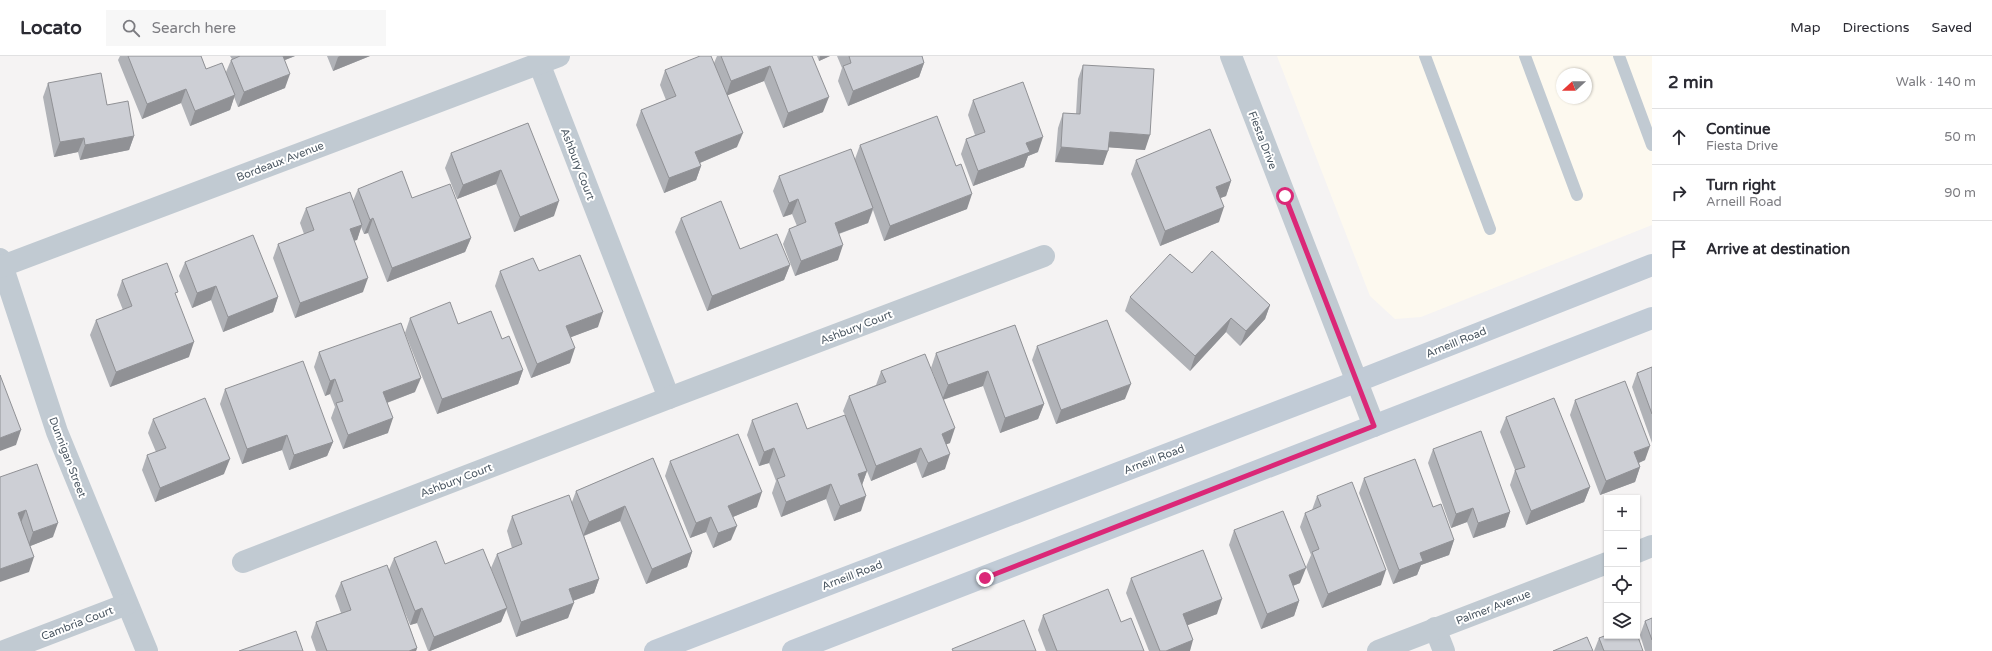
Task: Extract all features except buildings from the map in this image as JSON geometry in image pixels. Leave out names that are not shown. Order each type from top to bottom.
[{"type":"main road","name":"Arneill Road","points":[[655,651],[1358,381],[1652,265]]},
{"type":"main road","points":[[792,651],[1652,318]]},
{"type":"street","name":"Bordeaux Avenue","points":[[1,264],[559,56]]},
{"type":"street","name":"Fiesta Drive","points":[[1231,56],[1358,381],[1374,426]]},
{"type":"street","name":"Ashbury Court","points":[[539,63],[669,398]]},
{"type":"street","name":"Ashbury Court","points":[[243,562],[1044,256]]},
{"type":"street","name":"Dunnigan Street","points":[[1,264],[57,432],[147,651]]},
{"type":"street","points":[[1640,551],[1652,546]]},
{"type":"street","name":"Palmer Avenue","points":[[1378,651],[1604,564]]},
{"type":"street","name":"Cambria Court","points":[[4,651],[127,604]]},
{"type":"street","points":[[1435,628],[1444,651]]},
{"type":"lane","points":[[1425,56],[1490,229]]},
{"type":"lane","points":[[1525,56],[1577,195]]},
{"type":"lane","points":[[1619,56],[1652,145]]},
{"type":"shaded area","points":[[1277,56],[1652,56],[1652,225],[1421,317],[1395,319],[1370,296]]},
{"type":"route","points":[[985,578],[1374,426],[1358,381],[1285,196]]}]
